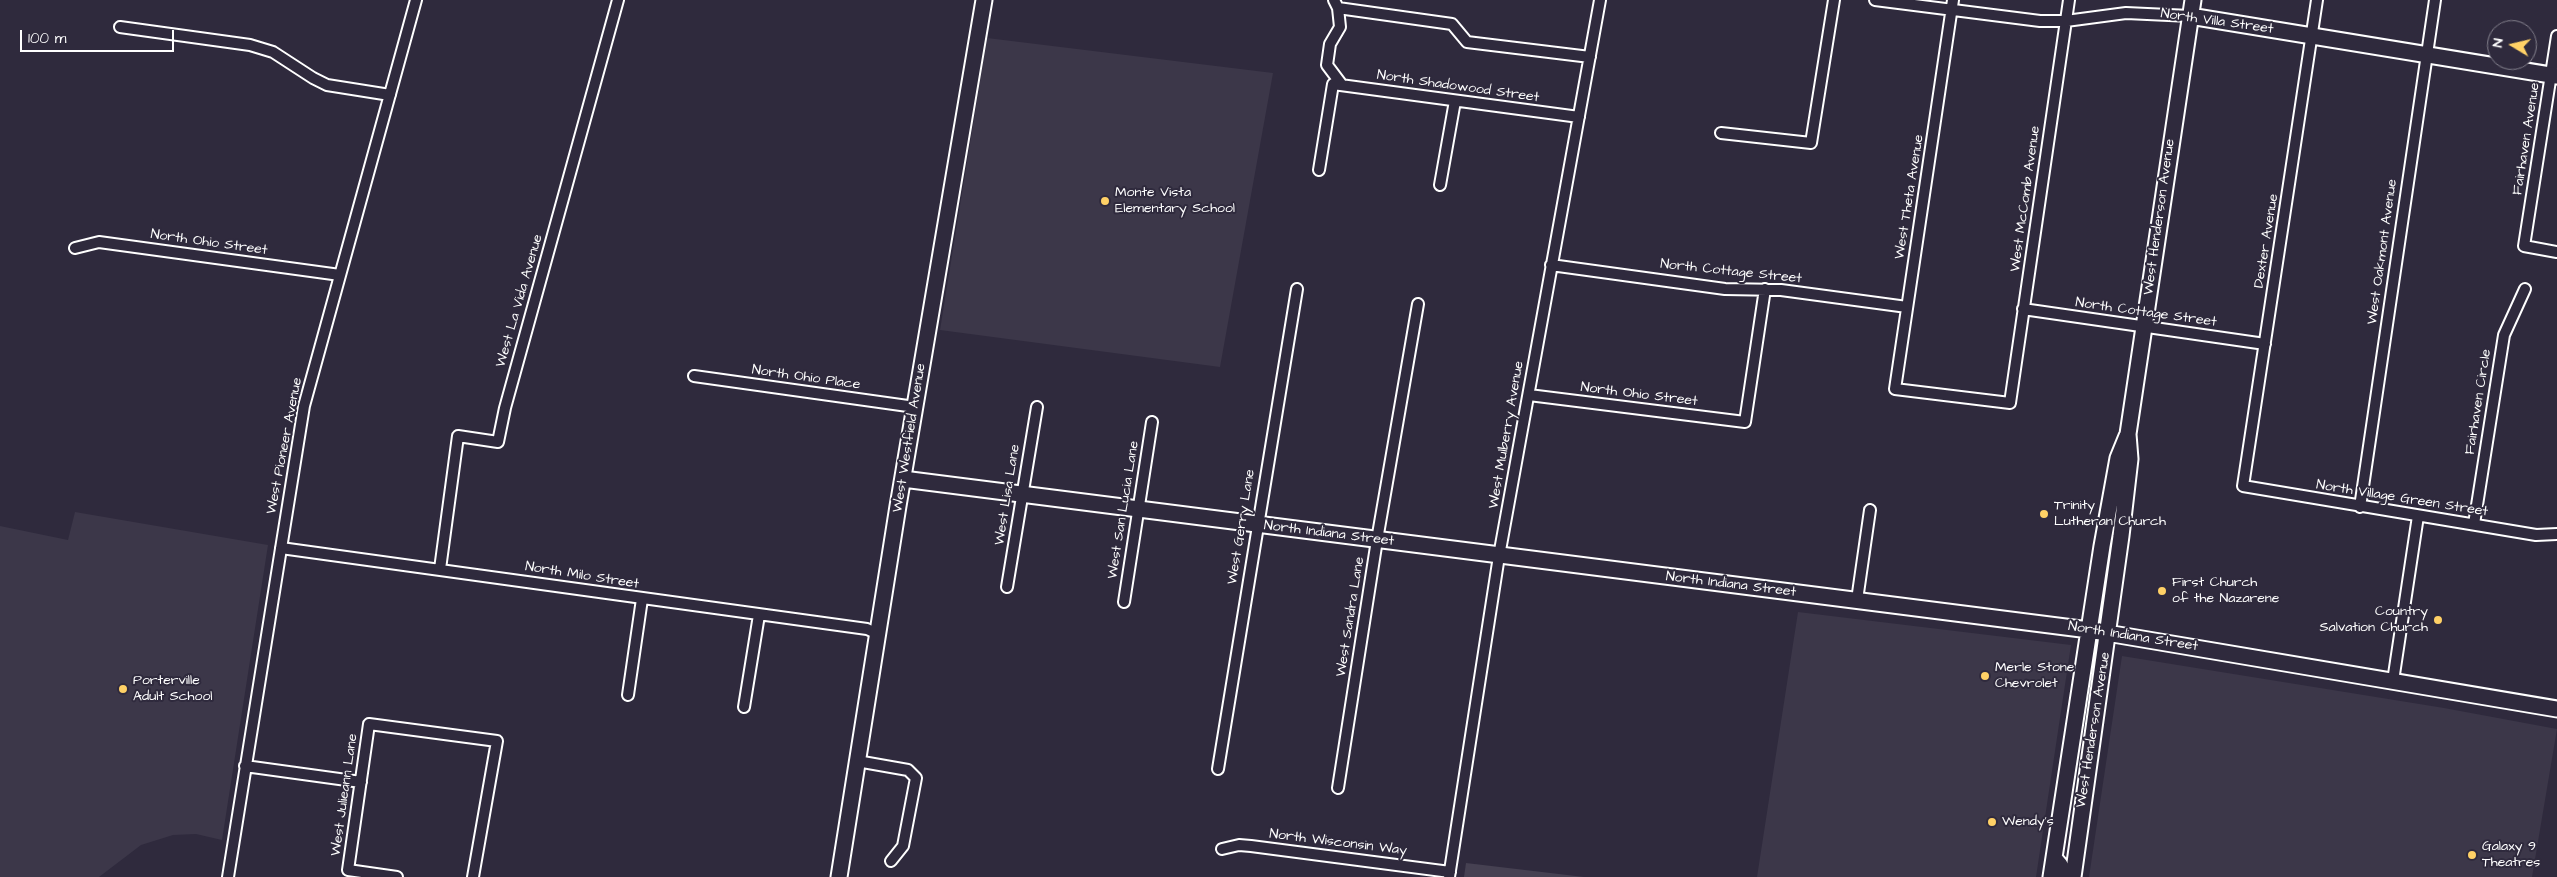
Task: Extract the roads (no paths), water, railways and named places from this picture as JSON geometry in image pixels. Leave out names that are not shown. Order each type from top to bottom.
[{"type":"street","name":"West Pioneer Avenue","points":[[228,877],[304,406],[416,0]]},
{"type":"street","name":"West La Vida Avenue","points":[[440,569],[458,436],[498,442],[505,408],[618,0]]},
{"type":"street","name":"West Westfield Avenue","points":[[838,877],[914,407],[984,0]]},
{"type":"street","name":"West Mulberry Avenue","points":[[1450,874],[1499,556],[1600,0]]},
{"type":"street","points":[[1721,133],[1811,143],[1834,0]]},
{"type":"street","name":"North Villa Street","points":[[1875,0],[1953,5],[2024,20],[2066,21],[2126,13],[2190,16],[2554,76]]},
{"type":"street","name":"West McComb Avenue","points":[[2010,403],[2070,0]]},
{"type":"street","name":"West Henderson Avenue","points":[[2074,877],[2081,813],[2108,632],[2130,460],[2128,434],[2193,0]]},
{"type":"street","name":"Dexter Avenue","points":[[2243,486],[2317,0]]},
{"type":"street","name":"West Oakmont Avenue","points":[[2360,507],[2435,0]]},
{"type":"street","points":[[1319,170],[1338,85],[1327,65],[1330,44],[1340,28],[1336,4],[1452,24],[1467,42],[1590,57]]},
{"type":"street","name":"West Theta Avenue","points":[[1953,5],[1895,389],[2010,403]]},
{"type":"street","points":[[120,27],[250,45],[278,55],[327,85],[390,95]]},
{"type":"street","name":"Fairhaven Avenue","points":[[2557,36],[2554,76],[2524,246],[2557,252]]},
{"type":"street","name":"North Shadowood Street","points":[[1338,85],[1579,117]]},
{"type":"street","points":[[1440,185],[1455,101]]},
{"type":"street","name":"North Ohio Street","points":[[75,248],[99,242],[340,275]]},
{"type":"street","name":"North Cottage Street","points":[[1551,265],[1726,289],[1765,290],[1907,307]]},
{"type":"street","name":"West Gerry Lane","points":[[1218,769],[1256,524],[1297,289]]},
{"type":"street","name":"Fairhaven Circle","points":[[2474,524],[2504,335],[2525,289]]},
{"type":"street","name":"North Ohio Street","points":[[1529,395],[1745,422],[1765,290]]},
{"type":"street","name":"West Sandra Lane","points":[[1338,788],[1377,540],[1418,304]]},
{"type":"street","name":"North Cottage Street","points":[[2023,309],[2265,344]]},
{"type":"street","name":"North Ohio Place","points":[[694,376],[914,407]]},
{"type":"street","name":"West Lisa Lane","points":[[1007,587],[1036,407]]},
{"type":"street","name":"West San Lucia Lane","points":[[1124,602],[1152,422]]},
{"type":"street","name":"West Henderson Avenue","points":[[2050,877],[2118,458],[2128,434]]},
{"type":"street","name":"North Indiana Street","points":[[903,479],[2108,632],[2557,709]]},
{"type":"street","name":"North Village Green Street","points":[[2243,486],[2536,535],[2557,534]]},
{"type":"street","points":[[1857,600],[1870,510]]},
{"type":"street","points":[[2393,681],[2418,516]]},
{"type":"street","name":"North Milo Street","points":[[280,548],[577,587],[642,599],[867,629],[878,634]]},
{"type":"street","points":[[628,695],[642,599]]},
{"type":"street","points":[[744,707],[759,615]]},
{"type":"street","name":"West Julieann Lane","points":[[397,877],[348,870],[369,724],[497,741],[473,877]]},
{"type":"street","points":[[2073,736],[2076,754],[2071,797],[2075,812],[2081,813]]},
{"type":"street","points":[[857,761],[908,770],[916,778],[903,846],[890,861]]},
{"type":"street","points":[[245,766],[361,782]]},
{"type":"street","name":"North Wisconsin Way","points":[[1222,848],[1251,846],[1450,874]]},
{"type":"street","points":[[2054,858],[2060,865],[2062,877]]},
{"type":"place","name":"Monte Vista Elementary School","points":[[1105,201]]},
{"type":"place","name":"Trinity Lutheran Church","points":[[2044,514]]},
{"type":"place","name":"First Church of the Nazarene","points":[[2162,591]]},
{"type":"place","name":"Country Salvation Church","points":[[2438,620]]},
{"type":"place","name":"Merle Stone Chevrolet","points":[[1985,676]]},
{"type":"place","name":"Porterville Adult School","points":[[123,689]]},
{"type":"place","name":"Wendy's","points":[[1992,822]]},
{"type":"place","name":"Galaxy 9 Theatres","points":[[2472,855]]}]
